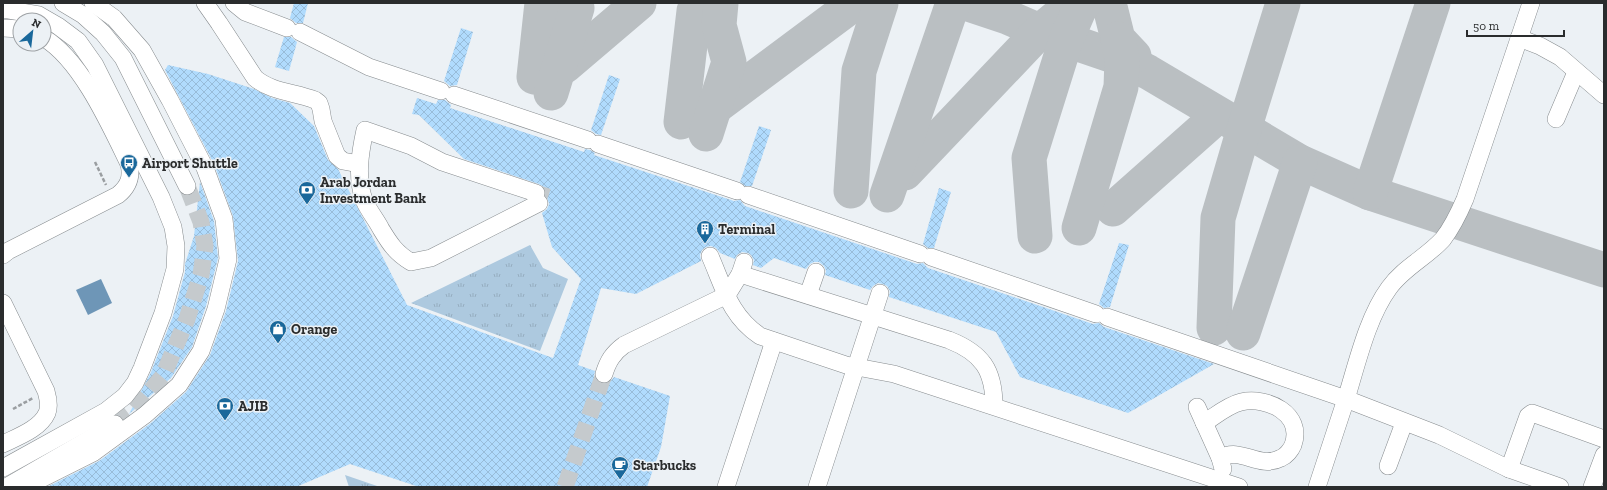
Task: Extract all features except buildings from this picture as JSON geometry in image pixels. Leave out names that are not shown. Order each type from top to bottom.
[{"type":"lane","points":[[63,3],[83,16],[103,32],[123,58],[187,186]]},
{"type":"lane","points":[[25,487],[93,453],[145,415],[179,385],[201,351],[216,309],[228,259],[224,219],[205,168],[170,100],[142,50],[114,18],[93,3]]},
{"type":"lane","points":[[205,3],[255,78],[261,84],[269,87],[315,100],[321,109],[323,122],[337,156],[343,161],[359,164]]},
{"type":"lane","points":[[234,3],[245,12],[293,30],[368,67],[593,142],[613,155],[671,174],[743,193],[764,206],[895,251],[926,255],[1346,400],[1450,440],[1509,469],[1560,487]]},
{"type":"lane","points":[[1317,487],[1376,310],[1389,288],[1405,269],[1442,239],[1456,221],[1531,3]]},
{"type":"lane","points":[[3,468],[106,411],[125,396],[135,383],[142,368],[163,313],[175,269],[176,246],[173,227],[161,197],[95,65],[78,41],[58,26],[39,15],[8,7]]},
{"type":"lane","points":[[1519,38],[1553,53],[1604,95]]},
{"type":"lane","points":[[3,255],[8,251],[113,197],[125,189],[130,181],[131,172],[129,164],[83,80],[67,57],[52,43]]},
{"type":"lane","points":[[1556,119],[1576,72]]},
{"type":"lane","points":[[365,130],[411,146],[442,162],[537,198],[432,258],[411,262],[400,256],[392,247],[365,201],[360,186],[359,164],[365,130]]},
{"type":"lane","points":[[710,256],[732,307],[739,319],[749,329],[760,336],[856,368],[894,374],[1239,487]]},
{"type":"lane","points":[[604,374],[610,358],[624,345],[727,295],[742,268],[808,295],[965,346],[979,357],[989,372],[994,388],[994,406]]},
{"type":"lane","points":[[808,295],[816,272]]},
{"type":"lane","points":[[817,487],[880,294]]},
{"type":"lane","points":[[3,303],[46,391],[49,402],[48,413],[42,420],[25,433],[3,444]]},
{"type":"lane","points":[[726,487],[774,341]]},
{"type":"lane","points":[[1204,423],[1241,402],[1253,401],[1266,402],[1278,407],[1288,415],[1294,426],[1295,438],[1291,449],[1283,458],[1272,462],[1259,461],[1231,454],[1220,458]]},
{"type":"lane","points":[[1197,407],[1223,465],[1224,473],[1222,481]]},
{"type":"lane","points":[[1509,469],[1528,416],[1532,413],[1604,439]]},
{"type":"lane","points":[[1388,466],[1404,422]]},
{"type":"lane","points":[[6,487],[115,424]]},
{"type":"lane","points":[[1592,487],[1604,455]]},
{"type":"path","points":[[95,162],[113,197]]},
{"type":"path","points":[[13,409],[46,391]]},
{"type":"green space","points":[[530,245],[543,268],[568,279],[540,351],[411,303]]},
{"type":"green space","points":[[345,475],[380,487],[349,487]]},
{"type":"shaded area","points":[[101,279],[112,303],[88,315],[76,290]]},
{"type":"taxiway","points":[[534,77],[542,3]]},
{"type":"taxiway","points":[[551,93],[577,8],[576,3]]},
{"type":"taxiway","points":[[565,66],[639,3]]},
{"type":"taxiway","points":[[681,122],[694,11],[697,3]]},
{"type":"taxiway","points":[[706,134],[729,62],[719,25],[721,3]]},
{"type":"taxiway","points":[[714,108],[855,3]]},
{"type":"taxiway","points":[[851,191],[859,71],[881,3]]},
{"type":"taxiway","points":[[887,195],[953,3]]},
{"type":"taxiway","points":[[965,3],[1122,59],[1148,72],[1300,162],[1370,193],[1604,270]]},
{"type":"taxiway","points":[[1035,236],[1029,158],[1066,40],[1079,10],[1084,3]]},
{"type":"taxiway","points":[[1109,3],[1118,39],[1134,56]]},
{"type":"taxiway","points":[[1214,328],[1218,218],[1283,3]]},
{"type":"taxiway","points":[[1370,193],[1433,3]]},
{"type":"taxiway","points":[[905,173],[1040,31],[1057,17]]},
{"type":"taxiway","points":[[1079,228],[1121,87],[1122,59],[1118,39]]},
{"type":"taxiway","points":[[1113,209],[1219,115]]},
{"type":"taxiway","points":[[1243,333],[1300,162]]},
{"type":"tunnel","points":[[115,424],[135,409],[163,376],[187,319],[201,275],[205,246],[201,222],[187,186]]},
{"type":"tunnel","points":[[536,193],[548,197]]},
{"type":"tunnel","points":[[565,487],[604,374]]},
{"type":"place","name":"Airport Shuttle","points":[[129,178]]},
{"type":"place","name":"Arab Jordan Investment Bank","points":[[307,205]]},
{"type":"place","name":"Terminal","points":[[705,244]]},
{"type":"place","name":"Orange","points":[[278,344]]},
{"type":"place","name":"AJIB","points":[[225,421]]},
{"type":"place","name":"Starbucks","points":[[620,480]]}]
